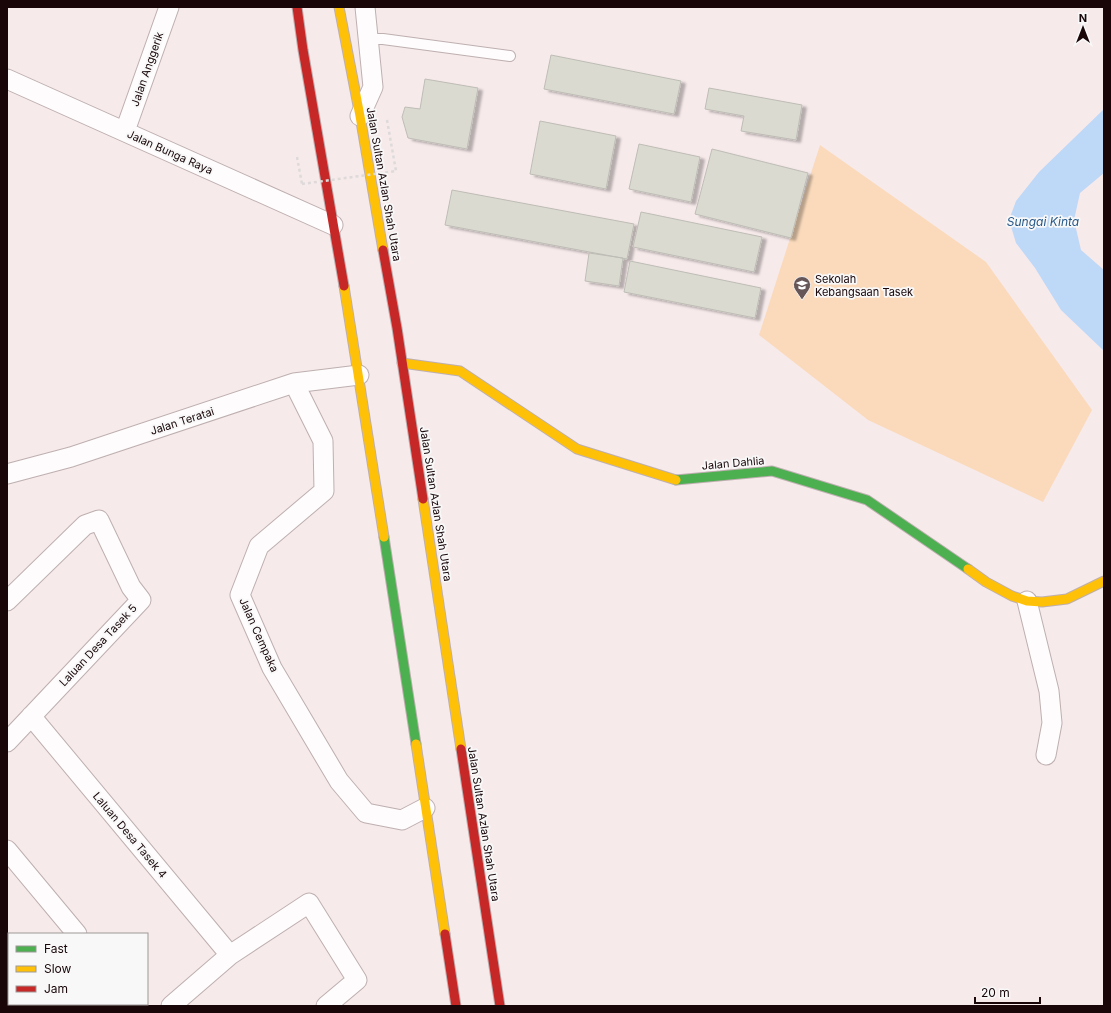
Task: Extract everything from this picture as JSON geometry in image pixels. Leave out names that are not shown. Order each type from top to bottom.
[{"type":"main road","points":[[297,7],[303,50],[359,375],[456,1006]]},
{"type":"main road","name":"Jalan Sultan Azlan Shah Utara","points":[[339,7],[360,116],[397,328],[500,1006]]},
{"type":"main road","name":"Jalan Dahlia","points":[[402,362],[460,372],[577,449],[676,480],[772,471],[867,500],[986,582],[1012,596],[1027,601],[1042,602],[1067,599],[1104,581]]},
{"type":"street","name":"Jalan Anggerik","points":[[125,132],[169,7]]},
{"type":"street","points":[[360,116],[373,87],[364,7]]},
{"type":"street","name":"Jalan Bunga Raya","points":[[7,79],[333,225]]},
{"type":"street","name":"Jalan Teratai","points":[[7,474],[71,457],[294,383],[359,375]]},
{"type":"street","name":"Jalan Cempaka","points":[[294,383],[323,441],[324,491],[260,546],[240,595],[272,668],[339,781],[366,813],[402,820],[425,808]]},
{"type":"street","name":"Laluan Desa Tasek 5","points":[[7,601],[84,525],[99,520],[131,587],[141,600],[7,742]]},
{"type":"street","points":[[1027,601],[1049,691],[1052,723],[1046,755]]},
{"type":"street","name":"Laluan Desa Tasek 4","points":[[31,716],[230,955]]},
{"type":"street","points":[[7,850],[76,933]]},
{"type":"street","points":[[171,1006],[230,955],[309,903],[357,980],[326,1006]]},
{"type":"lane","points":[[368,39],[383,39],[510,56]]},
{"type":"path","points":[[302,184],[396,171],[387,120]]},
{"type":"shaded area","points":[[820,145],[986,262],[1092,410],[1043,502],[868,420],[759,335]]},
{"type":"water","name":"Sungai Kinta","points":[[1104,109],[1104,173],[1080,193],[1074,220],[1081,250],[1104,270],[1104,351],[1061,310],[1035,268],[1016,243],[1009,220],[1016,201],[1039,172]]},
{"type":"building","points":[[551,55],[681,81],[674,114],[544,89]]},
{"type":"building","points":[[425,79],[478,88],[467,149],[408,138],[402,117],[405,107],[420,109]]},
{"type":"building","points":[[709,88],[802,105],[796,140],[741,131],[744,116],[705,109]]},
{"type":"building","points":[[540,121],[616,136],[606,189],[530,174]]},
{"type":"building","points":[[639,144],[700,157],[691,202],[629,189]]},
{"type":"building","points":[[712,149],[808,173],[791,238],[695,214]]},
{"type":"building","points":[[452,190],[634,224],[627,259],[445,225]]},
{"type":"building","points":[[641,212],[762,237],[754,272],[633,247]]},
{"type":"building","points":[[589,253],[623,258],[619,286],[585,281]]},
{"type":"building","points":[[630,261],[761,288],[755,318],[624,292]]},
{"type":"traffic: fast","points":[[676,480],[772,471],[867,500],[968,569]]},
{"type":"traffic: fast","points":[[384,537],[416,744]]},
{"type":"traffic: slow","points":[[339,7],[360,116],[383,250]]},
{"type":"traffic: slow","points":[[344,286],[384,537]]},
{"type":"traffic: slow","points":[[402,363],[460,371],[577,449],[676,480]]},
{"type":"traffic: slow","points":[[423,499],[461,749]]},
{"type":"traffic: slow","points":[[968,569],[986,582],[1012,596],[1027,601],[1042,602],[1067,599],[1104,581]]},
{"type":"traffic: slow","points":[[416,744],[445,934]]},
{"type":"traffic: jam","points":[[297,7],[303,50],[344,286]]},
{"type":"traffic: jam","points":[[383,250],[397,328],[423,499]]},
{"type":"traffic: jam","points":[[461,749],[500,1006]]},
{"type":"traffic: jam","points":[[445,934],[456,1006]]},
{"type":"place","name":"Sekolah Kebangsaan Tasek","points":[[802,300]]}]
